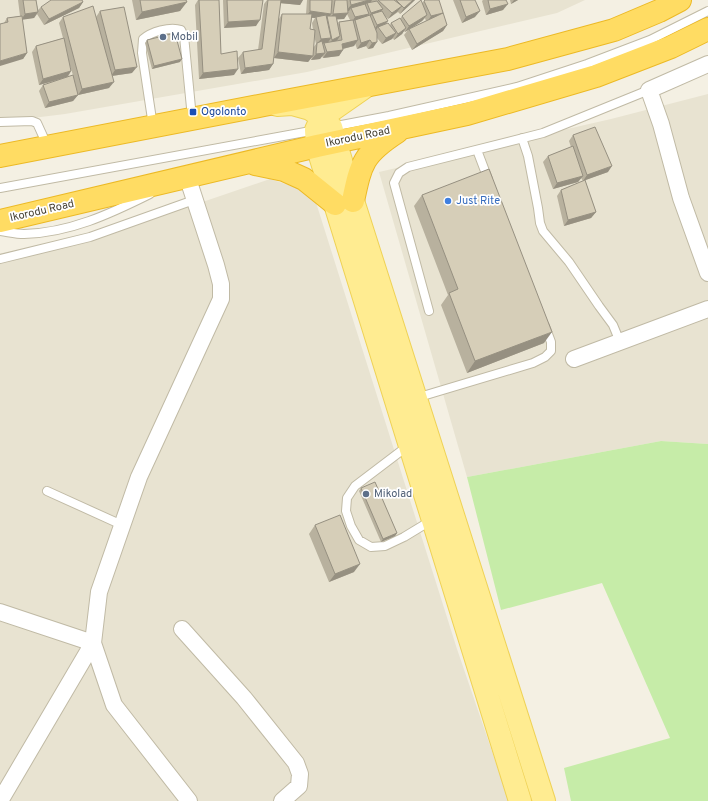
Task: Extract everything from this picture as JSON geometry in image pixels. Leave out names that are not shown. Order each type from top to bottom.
[{"type":"highway","points":[[0,156],[192,118],[508,59],[614,30],[646,12],[680,0]]},
{"type":"highway","name":"Ikorodu Road","points":[[0,221],[187,176],[248,163],[324,132],[404,128],[467,114],[596,76],[671,47],[708,29]]},
{"type":"highway","points":[[248,163],[284,170],[304,179],[344,202],[358,178],[363,162],[371,152],[385,140],[404,128]]},
{"type":"main road","points":[[324,132],[364,87]]},
{"type":"main road","points":[[264,105],[292,104],[310,109],[324,132],[409,444],[520,801]]},
{"type":"main road","points":[[344,202],[415,398],[544,801]]},
{"type":"street","points":[[708,64],[649,90],[661,124],[681,198],[708,273]]},
{"type":"street","points":[[0,801],[93,643],[99,592],[139,477],[221,299],[216,265],[187,176]]},
{"type":"street","points":[[574,359],[708,309]]},
{"type":"street","points":[[0,612],[93,643]]},
{"type":"street","points":[[182,629],[244,698],[296,763],[300,774],[299,786],[282,801]]},
{"type":"street","points":[[93,643],[114,706],[189,801]]},
{"type":"lane","points":[[0,188],[324,132],[517,87],[587,64],[650,40],[708,12]]},
{"type":"lane","points":[[153,126],[142,53],[143,39],[148,35],[175,28],[181,30],[184,36],[192,118]]},
{"type":"lane","points":[[429,311],[394,183],[399,173],[408,167],[543,133],[649,90]]},
{"type":"lane","points":[[0,122],[32,121],[37,123],[48,147]]},
{"type":"lane","points":[[522,138],[528,156],[540,223],[543,231],[569,262],[613,325],[620,342]]},
{"type":"lane","points":[[477,150],[491,187]]},
{"type":"lane","points":[[0,231],[24,234],[53,231],[96,220],[187,176]]},
{"type":"lane","points":[[0,258],[90,237],[194,200]]},
{"type":"lane","points":[[415,398],[533,363],[545,357],[551,351],[551,342],[542,320]]},
{"type":"lane","points":[[409,444],[355,486],[347,498],[346,511],[351,526],[359,540],[371,547],[386,546],[404,537],[432,519]]},
{"type":"lane","points":[[47,491],[122,525]]},
{"type":"shaded area","points":[[0,0],[585,0],[557,13],[307,72],[65,114],[0,122]]},
{"type":"shaded area","points":[[708,94],[708,444],[661,441],[467,477],[379,172],[611,119]]},
{"type":"shaded area","points":[[270,179],[313,193],[457,649],[509,801],[0,801],[0,260],[182,209]]},
{"type":"green space","points":[[661,441],[708,444],[708,801],[571,801],[564,768],[670,738],[602,583],[501,610],[467,477]]},
{"type":"building","points":[[23,0],[36,0],[38,12],[25,14]]},
{"type":"building","points":[[51,0],[82,0],[83,2],[49,19],[41,7]]},
{"type":"building","points":[[140,0],[186,0],[187,2],[142,12]]},
{"type":"building","points":[[199,0],[219,0],[221,54],[237,51],[238,69],[203,73]]},
{"type":"building","points":[[227,0],[263,0],[260,20],[228,22]]},
{"type":"building","points":[[268,0],[281,0],[273,64],[245,68],[243,52],[262,49]]},
{"type":"building","points":[[310,0],[332,0],[331,14],[310,11]]},
{"type":"building","points":[[335,0],[347,0],[348,13],[333,14]]},
{"type":"building","points":[[350,0],[369,0],[351,5]]},
{"type":"building","points":[[378,0],[394,0],[402,6],[392,13]]},
{"type":"building","points":[[396,0],[413,0],[404,8]]},
{"type":"building","points":[[421,0],[427,15],[409,26],[402,16]]},
{"type":"building","points":[[439,0],[447,25],[417,44],[409,29],[443,13],[431,16],[424,1]]},
{"type":"building","points":[[460,0],[475,0],[480,11],[466,17]]},
{"type":"building","points":[[488,0],[506,0],[508,4],[490,9]]},
{"type":"building","points":[[377,1],[383,9],[371,13],[367,3]]},
{"type":"building","points":[[365,4],[369,14],[355,17],[351,8]]},
{"type":"building","points":[[93,6],[114,82],[82,89],[63,17]]},
{"type":"building","points":[[124,7],[137,67],[115,70],[100,11]]},
{"type":"building","points":[[382,11],[388,21],[377,25],[372,14]]},
{"type":"building","points":[[282,14],[312,14],[310,29],[315,30],[313,56],[278,52]]},
{"type":"building","points":[[326,15],[331,38],[321,39],[316,17]]},
{"type":"building","points":[[370,15],[377,33],[377,42],[372,43],[370,40],[361,43],[355,20]]},
{"type":"building","points":[[22,16],[27,53],[0,61],[0,24],[8,22],[7,18]]},
{"type":"building","points":[[327,16],[336,16],[340,36],[332,40]]},
{"type":"building","points":[[400,18],[406,28],[398,34],[391,23]]},
{"type":"building","points":[[353,20],[358,40],[342,44],[343,50],[327,52],[324,43],[342,40],[339,22]]},
{"type":"building","points":[[388,23],[396,33],[386,38],[378,27]]},
{"type":"building","points":[[175,33],[182,59],[154,66],[147,40]]},
{"type":"building","points":[[64,38],[71,71],[43,79],[36,46]]},
{"type":"building","points":[[322,41],[325,53],[316,54],[317,43]]},
{"type":"building","points":[[73,75],[78,95],[49,102],[43,85]]},
{"type":"building","points":[[595,127],[612,166],[587,175],[573,135]]},
{"type":"building","points":[[573,146],[583,176],[557,183],[548,156]]},
{"type":"building","points":[[489,169],[552,332],[475,361],[449,293],[458,289],[422,195]]},
{"type":"building","points":[[585,180],[596,212],[568,220],[561,190]]},
{"type":"building","points":[[375,482],[397,533],[383,539],[361,488]]},
{"type":"building","points":[[340,515],[360,564],[335,574],[315,525]]},
{"type":"place","name":"Mobil","points":[[163,37]]},
{"type":"place","name":"Ogolonto","points":[[193,112]]},
{"type":"place","name":"Just Rite","points":[[448,201]]},
{"type":"place","name":"Mikolad","points":[[366,494]]}]
